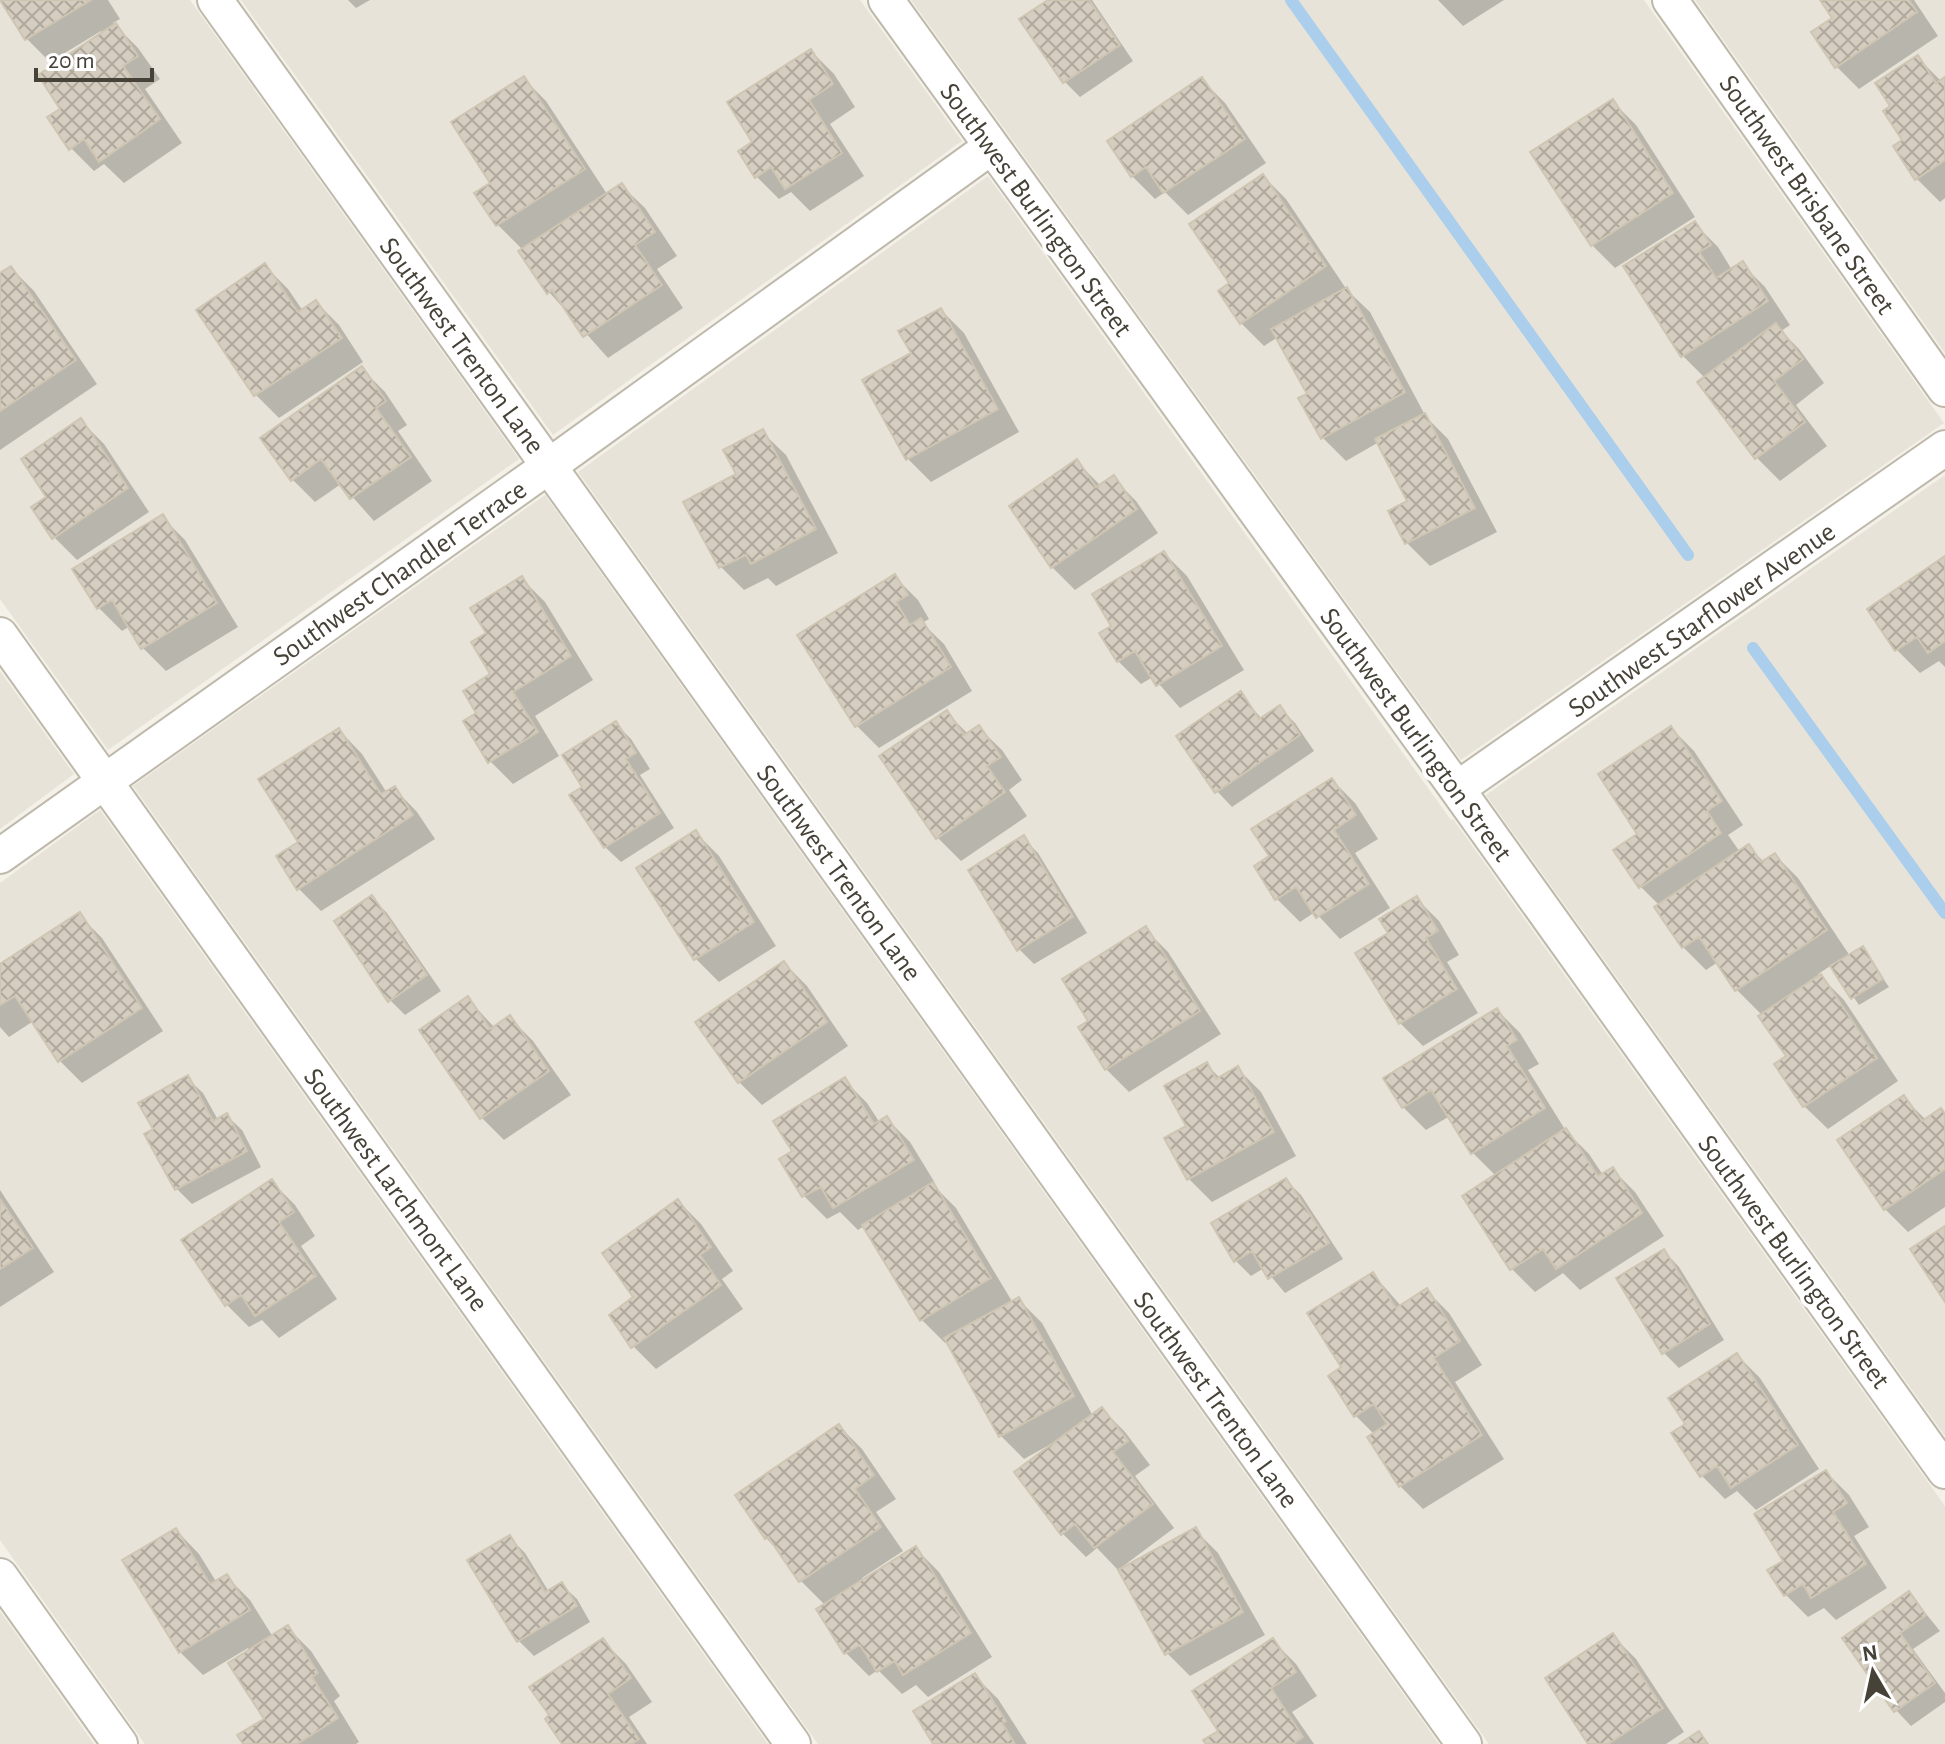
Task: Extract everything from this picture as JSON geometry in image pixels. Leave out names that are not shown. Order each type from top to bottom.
[{"type":"street","name":"Southwest Trenton Lane","points":[[215,0],[1464,1744]]},
{"type":"street","name":"Southwest Burlington Street","points":[[886,0],[1457,789],[1945,1471]]},
{"type":"street","name":"Southwest Brisbane Street","points":[[1670,0],[1945,389]]},
{"type":"street","name":"Southwest Chandler Terrace","points":[[0,856],[991,147]]},
{"type":"street","name":"Southwest Starflower Avenue","points":[[1457,789],[1945,448]]},
{"type":"street","name":"Southwest Larchmont Lane","points":[[0,635],[793,1744]]},
{"type":"street","points":[[0,1576],[120,1744]]},
{"type":"shaded area","points":[[0,0],[190,0],[519,459],[108,750],[0,599]]},
{"type":"shaded area","points":[[241,0],[860,0],[962,141],[553,435]]},
{"type":"shaded area","points":[[911,0],[1644,0],[1944,423],[1461,760]]},
{"type":"shaded area","points":[[1695,0],[1945,0],[1945,353]]},
{"type":"shaded area","points":[[988,176],[1945,1506],[1945,1744],[1489,1744],[578,472]]},
{"type":"shaded area","points":[[1945,475],[1945,1436],[1486,795]]},
{"type":"shaded area","points":[[545,495],[1439,1744],[818,1744],[133,786]]},
{"type":"shaded area","points":[[0,671],[74,774],[0,829]]},
{"type":"shaded area","points":[[100,810],[768,1744],[145,1744],[0,1540],[0,883]]},
{"type":"shaded area","points":[[0,1611],[94,1744],[0,1744]]},
{"type":"building","points":[[0,0],[91,0],[25,40]]},
{"type":"building","points":[[1048,0],[1089,0],[1120,45],[1063,83],[1019,19]]},
{"type":"building","points":[[1820,0],[1909,0],[1917,12],[1835,68],[1811,32],[1832,18]]},
{"type":"building","points":[[116,23],[138,56],[123,66],[160,119],[99,162],[84,139],[69,150],[47,117],[60,109],[38,75]]},
{"type":"building","points":[[811,49],[833,84],[809,100],[842,153],[785,189],[771,167],[755,178],[738,151],[752,142],[727,102]]},
{"type":"building","points":[[1918,55],[1936,83],[1945,77],[1945,160],[1915,180],[1893,146],[1902,140],[1883,111],[1890,106],[1875,83]]},
{"type":"building","points":[[524,76],[585,169],[496,226],[474,193],[490,183],[451,122]]},
{"type":"building","points":[[1202,77],[1245,139],[1163,193],[1146,167],[1131,177],[1107,141]]},
{"type":"building","points":[[1613,99],[1673,193],[1591,246],[1530,152]]},
{"type":"building","points":[[1263,174],[1326,266],[1240,324],[1218,291],[1229,283],[1189,224]]},
{"type":"building","points":[[622,183],[655,232],[635,245],[662,285],[583,337],[552,290],[547,294],[518,251]]},
{"type":"building","points":[[1695,221],[1711,245],[1699,252],[1716,278],[1743,261],[1768,301],[1681,357],[1623,266]]},
{"type":"building","points":[[265,263],[298,312],[316,300],[342,338],[254,396],[196,310]]},
{"type":"building","points":[[11,266],[76,360],[0,411],[0,273]]},
{"type":"building","points":[[1347,287],[1405,392],[1321,439],[1298,398],[1307,394],[1271,329]]},
{"type":"building","points":[[941,308],[998,409],[906,460],[862,380],[911,353],[898,331]]},
{"type":"building","points":[[1776,323],[1803,359],[1774,381],[1805,422],[1755,459],[1697,382]]},
{"type":"building","points":[[362,366],[386,401],[376,408],[411,457],[350,499],[321,459],[291,481],[260,438]]},
{"type":"building","points":[[1425,413],[1475,508],[1405,544],[1388,511],[1407,501],[1375,439]]},
{"type":"building","points":[[81,418],[128,488],[52,539],[31,507],[46,497],[21,459]]},
{"type":"building","points":[[763,429],[816,529],[751,564],[746,555],[719,568],[683,502],[736,474],[723,450]]},
{"type":"building","points":[[1077,459],[1096,487],[1114,475],[1137,509],[1051,568],[1009,506]]},
{"type":"building","points":[[163,514],[217,603],[141,649],[112,600],[97,609],[72,569]]},
{"type":"building","points":[[1164,551],[1222,646],[1156,686],[1135,651],[1117,662],[1099,633],[1111,626],[1092,594]]},
{"type":"building","points":[[1945,556],[1945,641],[1928,653],[1917,637],[1895,651],[1867,609]]},
{"type":"building","points":[[895,574],[908,595],[896,602],[910,625],[921,618],[951,667],[855,727],[797,635]]},
{"type":"building","points":[[522,576],[571,656],[513,692],[538,732],[488,763],[463,721],[476,713],[463,691],[490,674],[471,642],[486,633],[470,608]]},
{"type":"building","points":[[1241,691],[1259,719],[1280,705],[1300,735],[1215,793],[1176,736]]},
{"type":"building","points":[[947,710],[964,735],[979,725],[1001,757],[987,766],[1005,792],[936,839],[879,756]]},
{"type":"building","points":[[616,721],[636,753],[626,759],[660,813],[604,848],[569,795],[582,787],[562,755]]},
{"type":"building","points":[[1671,726],[1722,801],[1707,811],[1721,833],[1639,888],[1613,850],[1637,834],[1598,774]]},
{"type":"building","points":[[339,728],[381,794],[395,786],[413,815],[297,890],[276,856],[298,842],[258,779]]},
{"type":"building","points":[[1332,778],[1356,815],[1334,830],[1369,884],[1316,918],[1296,887],[1275,900],[1254,866],[1269,856],[1251,829]]},
{"type":"building","points":[[696,830],[754,922],[694,960],[636,868]]},
{"type":"building","points":[[1024,835],[1073,917],[1017,951],[968,870]]},
{"type":"building","points":[[1749,844],[1761,862],[1775,853],[1827,930],[1735,991],[1699,937],[1682,948],[1654,907]]},
{"type":"building","points":[[372,895],[427,975],[388,1002],[334,921]]},
{"type":"building","points":[[1417,896],[1438,931],[1426,938],[1457,989],[1399,1024],[1355,953],[1388,933],[1379,919]]},
{"type":"building","points":[[80,912],[142,1008],[58,1062],[15,996],[0,1005],[0,964]]},
{"type":"building","points":[[1146,926],[1200,1011],[1105,1070],[1078,1027],[1088,1021],[1062,979]]},
{"type":"building","points":[[1863,946],[1883,979],[1851,999],[1830,966]]},
{"type":"building","points":[[784,961],[827,1022],[738,1083],[695,1022]]},
{"type":"building","points":[[1821,974],[1877,1058],[1803,1107],[1774,1064],[1786,1056],[1758,1016]]},
{"type":"building","points":[[468,996],[490,1029],[510,1015],[549,1071],[480,1119],[419,1030]]},
{"type":"building","points":[[1497,1008],[1517,1040],[1507,1046],[1545,1108],[1471,1154],[1431,1090],[1402,1108],[1383,1078]]},
{"type":"building","points":[[1207,1062],[1216,1079],[1238,1066],[1274,1132],[1187,1180],[1164,1138],[1186,1126],[1164,1086]]},
{"type":"building","points":[[188,1075],[213,1121],[227,1113],[247,1151],[175,1190],[144,1134],[153,1129],[138,1103]]},
{"type":"building","points":[[845,1077],[874,1124],[887,1116],[914,1160],[833,1208],[821,1187],[802,1197],[779,1159],[792,1151],[773,1121]]},
{"type":"building","points":[[1904,1095],[1922,1121],[1941,1108],[1945,1114],[1945,1169],[1884,1210],[1837,1140]]},
{"type":"building","points":[[1566,1128],[1598,1176],[1613,1167],[1642,1213],[1556,1269],[1543,1249],[1510,1270],[1462,1196]]},
{"type":"building","points":[[1286,1178],[1329,1243],[1268,1279],[1252,1251],[1234,1262],[1211,1223]]},
{"type":"building","points":[[272,1179],[294,1212],[279,1222],[316,1276],[255,1316],[241,1295],[225,1306],[181,1240]]},
{"type":"building","points":[[933,1182],[991,1278],[920,1321],[862,1225]]},
{"type":"building","points":[[0,1199],[33,1248],[0,1269]]},
{"type":"building","points":[[678,1199],[711,1247],[700,1255],[721,1285],[631,1348],[609,1315],[633,1297],[602,1253]]},
{"type":"building","points":[[1945,1226],[1945,1302],[1910,1249]]},
{"type":"building","points":[[1664,1249],[1710,1324],[1662,1354],[1616,1278]]},
{"type":"building","points":[[1373,1272],[1396,1308],[1427,1288],[1460,1341],[1434,1358],[1482,1435],[1399,1487],[1367,1437],[1387,1424],[1374,1404],[1354,1417],[1328,1376],[1341,1367],[1307,1313]]},
{"type":"building","points":[[1019,1297],[1074,1396],[999,1437],[944,1338]]},
{"type":"building","points":[[1737,1353],[1798,1445],[1731,1488],[1717,1466],[1700,1477],[1671,1433],[1685,1424],[1668,1398]]},
{"type":"building","points":[[1102,1407],[1128,1441],[1113,1452],[1153,1504],[1094,1548],[1075,1524],[1061,1535],[1014,1472]]},
{"type":"building","points":[[839,1424],[874,1475],[855,1489],[881,1527],[799,1582],[735,1495]]},
{"type":"building","points":[[1826,1470],[1847,1503],[1833,1512],[1866,1564],[1811,1598],[1803,1584],[1784,1596],[1767,1570],[1783,1561],[1754,1514]]},
{"type":"building","points":[[1196,1527],[1243,1612],[1165,1655],[1118,1570]]},
{"type":"building","points":[[176,1528],[210,1584],[227,1574],[250,1610],[179,1653],[122,1560]]},
{"type":"building","points":[[510,1535],[545,1592],[562,1582],[577,1606],[517,1642],[467,1560]]},
{"type":"building","points":[[916,1546],[971,1633],[903,1675],[895,1661],[877,1672],[860,1645],[844,1654],[816,1609]]},
{"type":"building","points":[[1909,1591],[1926,1615],[1900,1633],[1935,1683],[1894,1712],[1842,1638]]},
{"type":"building","points":[[288,1625],[318,1673],[312,1677],[338,1718],[297,1744],[243,1744],[237,1735],[264,1719],[228,1663]]},
{"type":"building","points":[[1613,1633],[1663,1708],[1608,1744],[1588,1744],[1545,1678]]},
{"type":"building","points":[[603,1638],[631,1678],[608,1694],[639,1739],[632,1744],[562,1744],[545,1719],[549,1715],[529,1687]]},
{"type":"building","points":[[1273,1638],[1296,1672],[1271,1688],[1303,1737],[1293,1744],[1206,1744],[1203,1740],[1218,1731],[1192,1691]]},
{"type":"building","points":[[975,1673],[1006,1721],[1002,1723],[1015,1744],[933,1744],[913,1711]]},
{"type":"building","points":[[1699,1731],[1708,1744],[1679,1744]]},
{"type":"waterway","points":[[1291,0],[1688,555]]},
{"type":"waterway","points":[[1753,648],[1945,913]]}]
